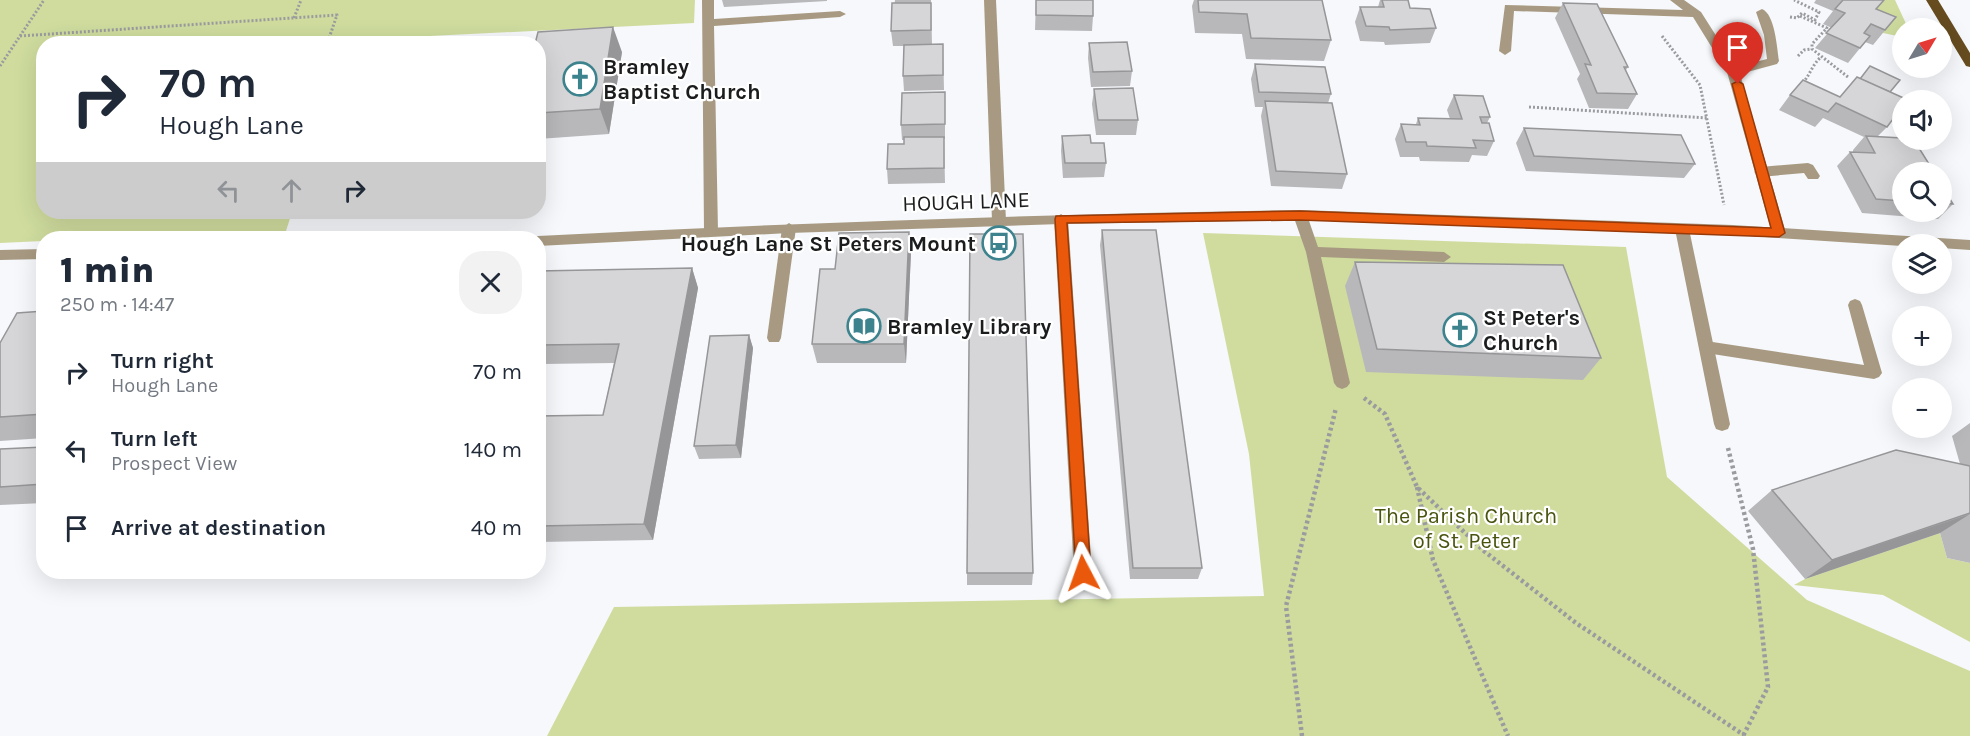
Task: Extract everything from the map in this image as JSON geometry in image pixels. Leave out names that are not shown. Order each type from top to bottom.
[{"type":"main road","points":[[1932,0],[1970,63]]},
{"type":"street","points":[[708,0],[711,231]]},
{"type":"street","points":[[990,0],[999,221]]},
{"type":"street","points":[[1676,0],[1697,14],[1733,72],[1779,233]]},
{"type":"street","points":[[1505,51],[1509,7],[1697,14]]},
{"type":"street","points":[[1733,72],[1773,61],[1770,35],[1762,12]]},
{"type":"street","points":[[709,23],[840,14]]},
{"type":"street","points":[[1760,172],[1808,168],[1813,176]]},
{"type":"street","points":[[1300,215],[1313,252],[1342,383]]},
{"type":"street","name":"HOUGH LANE","points":[[546,241],[789,228],[1061,219],[1300,215],[1779,233],[1826,238],[1970,245]]},
{"type":"street","points":[[1061,219],[1083,573]]},
{"type":"street","points":[[774,338],[789,228]]},
{"type":"street","points":[[1682,229],[1722,424]]},
{"type":"street","points":[[1313,252],[1444,257]]},
{"type":"street","points":[[0,255],[36,254]]},
{"type":"street","points":[[1706,347],[1874,373],[1855,305]]},
{"type":"path","points":[[0,66],[44,0]]},
{"type":"path","points":[[294,18],[301,0]]},
{"type":"path","points":[[1794,0],[1820,12],[1815,20],[1802,14],[1799,17],[1827,28],[1812,44],[1812,49],[1848,77]]},
{"type":"path","points":[[1643,12],[1700,85],[1723,202]]},
{"type":"path","points":[[20,36],[337,15],[330,36]]},
{"type":"path","points":[[1803,83],[1812,72],[1814,63],[1821,57]]},
{"type":"path","points":[[1529,107],[1708,118]]},
{"type":"path","points":[[1302,736],[1286,606],[1342,383],[1385,414],[1417,487],[1433,560],[1508,736]]},
{"type":"path","points":[[1417,487],[1484,551],[1576,623],[1743,736],[1768,687],[1753,549],[1722,424]]},
{"type":"green space","points":[[0,0],[695,0],[694,23],[430,36],[36,36],[36,219],[290,219],[286,231],[36,231],[36,241],[0,243]]},
{"type":"green space","points":[[1842,0],[1895,0],[1903,18],[1892,18],[1892,35],[1883,33]]},
{"type":"green space","name":"The Parish Church of St. Peter","points":[[1203,233],[1626,247],[1667,477],[1807,600],[1970,671],[1970,736],[547,736],[614,607],[1264,596],[1249,454]]},
{"type":"green space","points":[[1940,533],[1947,558],[1970,563],[1970,642],[1883,595],[1794,585],[1805,579]]},
{"type":"building","points":[[1036,0],[1093,0],[1093,16],[1036,15]]},
{"type":"building","points":[[1198,0],[1322,0],[1331,40],[1251,38],[1247,14],[1199,12]]},
{"type":"building","points":[[1382,0],[1408,0],[1410,8],[1430,9],[1436,28],[1390,30],[1389,27],[1366,26],[1360,7],[1384,7]]},
{"type":"building","points":[[1843,0],[1884,0],[1876,9],[1896,17],[1892,18],[1892,22],[1885,30],[1871,24],[1864,33],[1870,36],[1860,48],[1826,33],[1845,13],[1835,9]]},
{"type":"building","points":[[892,3],[931,3],[931,30],[891,31]]},
{"type":"building","points":[[1563,3],[1597,4],[1628,67],[1624,67],[1637,94],[1597,93],[1585,64],[1591,65]]},
{"type":"building","points":[[613,27],[600,109],[546,112],[546,36],[537,36],[538,32]]},
{"type":"building","points":[[1127,42],[1132,71],[1093,72],[1089,43]]},
{"type":"building","points":[[943,44],[943,75],[903,76],[904,45]]},
{"type":"building","points":[[1255,64],[1325,67],[1331,94],[1259,92]]},
{"type":"building","points":[[1870,66],[1900,80],[1890,92],[1860,79]]},
{"type":"building","points":[[1857,77],[1892,93],[1892,120],[1887,127],[1836,103],[1828,112],[1790,95],[1803,80],[1840,97]]},
{"type":"building","points":[[1133,88],[1138,120],[1098,120],[1094,89]]},
{"type":"building","points":[[945,92],[945,124],[901,125],[902,93]]},
{"type":"building","points":[[1454,95],[1483,96],[1490,117],[1480,117],[1482,123],[1489,123],[1494,141],[1473,140],[1476,148],[1427,146],[1426,142],[1406,142],[1401,124],[1420,125],[1418,118],[1462,119]]},
{"type":"building","points":[[1265,101],[1332,103],[1347,174],[1276,171]]},
{"type":"building","points":[[1524,128],[1681,135],[1695,164],[1534,156]]},
{"type":"building","points":[[1090,135],[1091,143],[1104,143],[1106,163],[1065,163],[1062,136]]},
{"type":"building","points":[[1866,136],[1892,137],[1892,150],[1920,150],[1928,162],[1892,162],[1892,200],[1876,199],[1850,152],[1875,153]]},
{"type":"building","points":[[904,137],[944,137],[944,168],[887,169],[888,144],[904,144]]},
{"type":"building","points":[[1102,230],[1156,230],[1202,568],[1133,568]]},
{"type":"building","name":"Bramley Library","points":[[909,232],[904,344],[812,344],[820,269],[835,269],[839,233]]},
{"type":"building","points":[[970,234],[1023,234],[1033,573],[967,573]]},
{"type":"building","name":"St Peter's Church","points":[[1355,262],[1563,265],[1601,358],[1377,349]]},
{"type":"building","points":[[692,268],[644,524],[546,526],[546,416],[603,415],[619,344],[546,345],[546,271]]},
{"type":"building","points":[[36,312],[36,415],[0,417],[0,343],[17,313]]},
{"type":"building","points":[[749,335],[736,445],[694,446],[710,336]]},
{"type":"building","points":[[36,447],[36,485],[0,487],[0,449]]},
{"type":"building","points":[[1896,450],[1970,466],[1970,513],[1832,560],[1772,490]]},
{"type":"place","name":"Bramley Baptist Church","points":[[580,79]]},
{"type":"place","name":"Hough Lane St Peters Mount","points":[[999,243]]},
{"type":"place","name":"Bramley Library","points":[[864,326]]},
{"type":"place","name":"St Peter's Church","points":[[1460,330]]},
{"type":"route","points":[[1083,573],[1061,219],[1300,215],[1779,233],[1760,172],[1738,84]]}]
